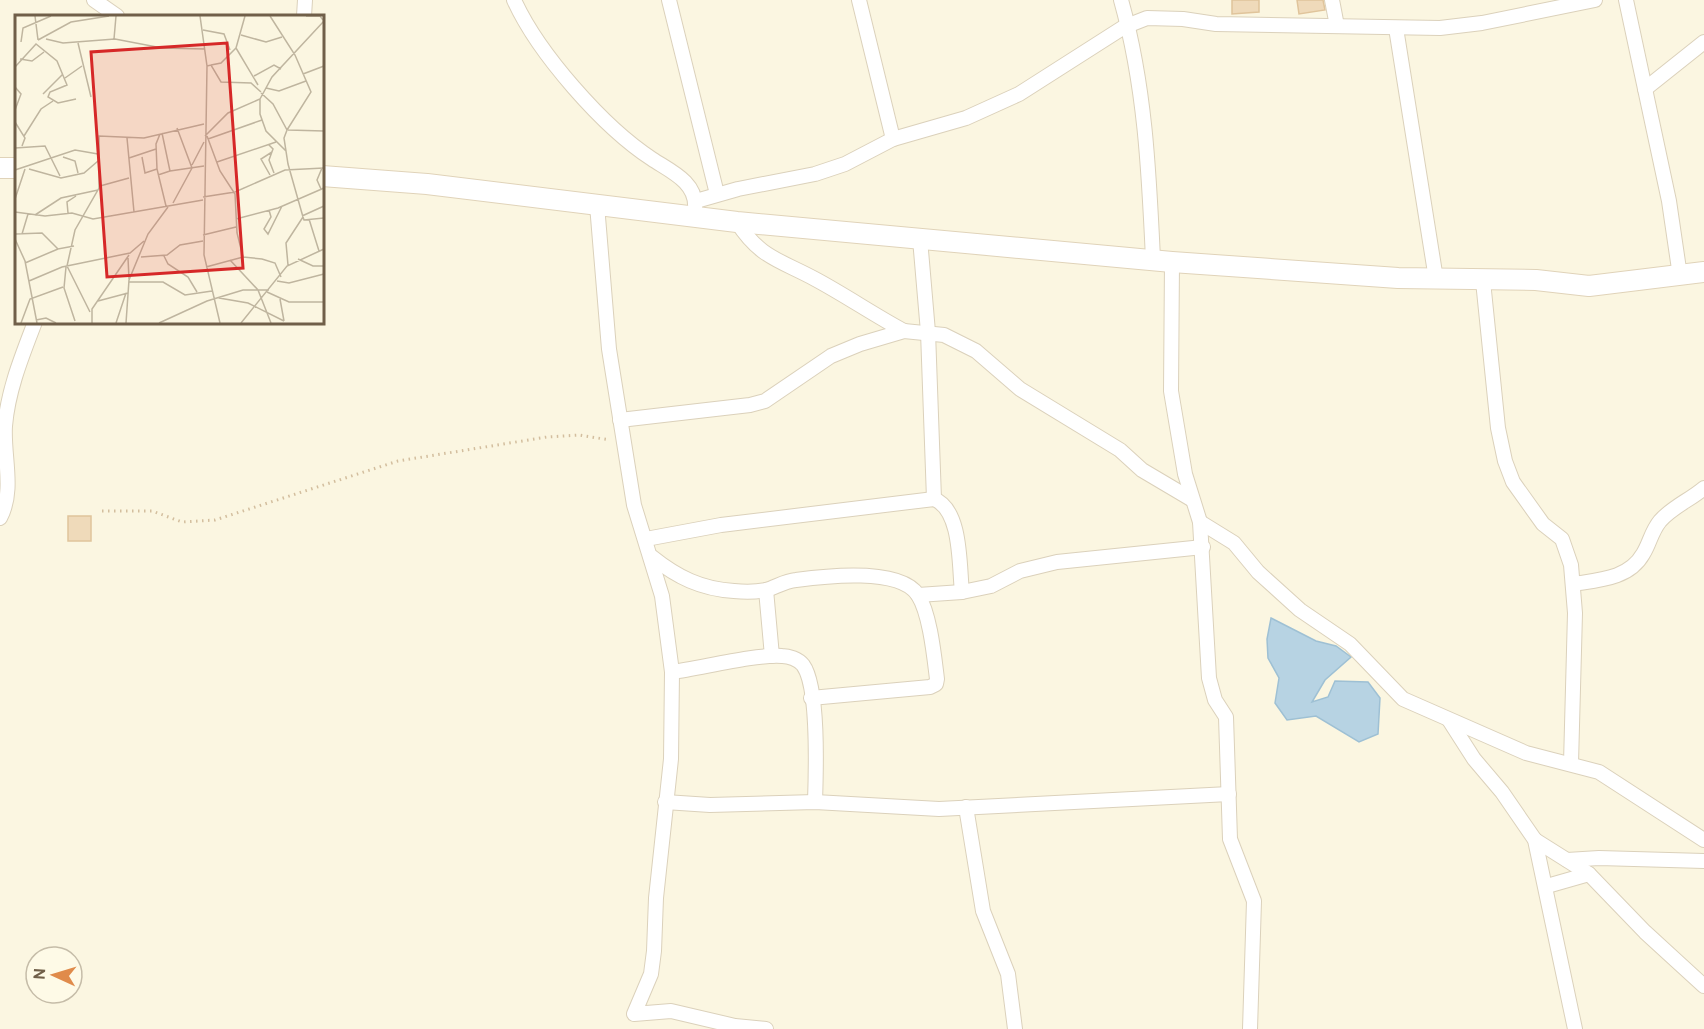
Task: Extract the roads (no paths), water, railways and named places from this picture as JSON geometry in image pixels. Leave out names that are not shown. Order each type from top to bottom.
[{"type":"street","points":[[94,0],[116,15]]},
{"type":"street","points":[[304,15],[305,0]]},
{"type":"street","points":[[513,0],[528,28],[586,101],[625,139],[681,176],[695,209]]},
{"type":"street","points":[[669,0],[717,194]]},
{"type":"street","points":[[859,0],[893,140]]},
{"type":"street","points":[[1121,0],[1139,84],[1163,261],[1171,391],[1176,428],[1191,499],[1200,522],[1209,678],[1215,700],[1226,717],[1230,839],[1254,901],[1250,1029]]},
{"type":"street","points":[[1332,0],[1337,26]]},
{"type":"street","points":[[695,209],[717,194],[815,174],[845,164],[893,140],[966,118],[1001,103],[1128,25],[1147,18],[1183,19],[1216,24],[1396,28],[1482,23],[1594,0]]},
{"type":"street","points":[[1626,0],[1669,201],[1680,276]]},
{"type":"street","points":[[1396,28],[1436,279]]},
{"type":"street","points":[[1645,89],[1704,42]]},
{"type":"street","points":[[324,176],[427,184],[597,205],[695,209],[737,222],[1163,261],[1436,279],[1536,280],[1588,286],[1704,272]]},
{"type":"street","points":[[597,205],[609,349],[620,420],[634,505],[663,596],[672,672],[670,759],[651,974],[634,1014],[671,1011],[735,1026],[766,1029]]},
{"type":"street","points":[[737,222],[750,243],[771,258],[815,279],[904,331]]},
{"type":"street","points":[[920,239],[928,332],[929,425],[934,499]]},
{"type":"street","points":[[1483,281],[1498,428],[1505,461],[1514,482],[1543,524],[1562,539],[1571,565],[1573,584],[1571,763]]},
{"type":"street","points":[[0,518],[8,492],[5,427],[10,392],[34,324]]},
{"type":"street","points":[[620,420],[750,405],[765,401],[831,356],[904,331],[928,332],[944,335],[976,351],[1020,388],[1120,450],[1142,470],[1191,499]]},
{"type":"street","points":[[1573,584],[1613,578],[1628,570],[1644,554],[1651,533],[1661,520],[1704,488]]},
{"type":"street","points":[[646,539],[721,525],[934,499],[943,503],[951,513],[957,542],[962,592]]},
{"type":"street","points":[[1200,522],[1234,543],[1258,572],[1300,609],[1350,644],[1403,699],[1526,753],[1599,772],[1704,840]]},
{"type":"street","points":[[918,595],[962,592],[991,586],[1020,571],[1057,562],[1203,547]]},
{"type":"street","points":[[652,556],[671,572],[697,585],[736,591],[766,590],[794,580],[892,578],[910,586],[918,595],[933,651],[938,679],[936,684],[930,687],[811,698]]},
{"type":"street","points":[[766,590],[772,656]]},
{"type":"street","points":[[672,672],[772,656],[794,659],[802,664],[816,727],[815,802]]},
{"type":"street","points":[[1449,720],[1535,840],[1547,886],[1575,1029]]},
{"type":"street","points":[[665,802],[710,805],[815,802],[939,809],[1228,794]]},
{"type":"street","points":[[966,807],[983,911],[1008,974],[1015,1029]]},
{"type":"street","points":[[1535,840],[1589,874],[1644,932],[1704,986]]},
{"type":"street","points":[[1567,860],[1599,858],[1704,861]]},
{"type":"street","points":[[1547,886],[1589,874]]},
{"type":"water","points":[[1271,618],[1316,641],[1336,646],[1351,657],[1325,680],[1312,702],[1328,697],[1335,681],[1368,682],[1380,698],[1378,734],[1359,742],[1316,716],[1287,720],[1275,703],[1279,678],[1268,658],[1267,639]]}]
